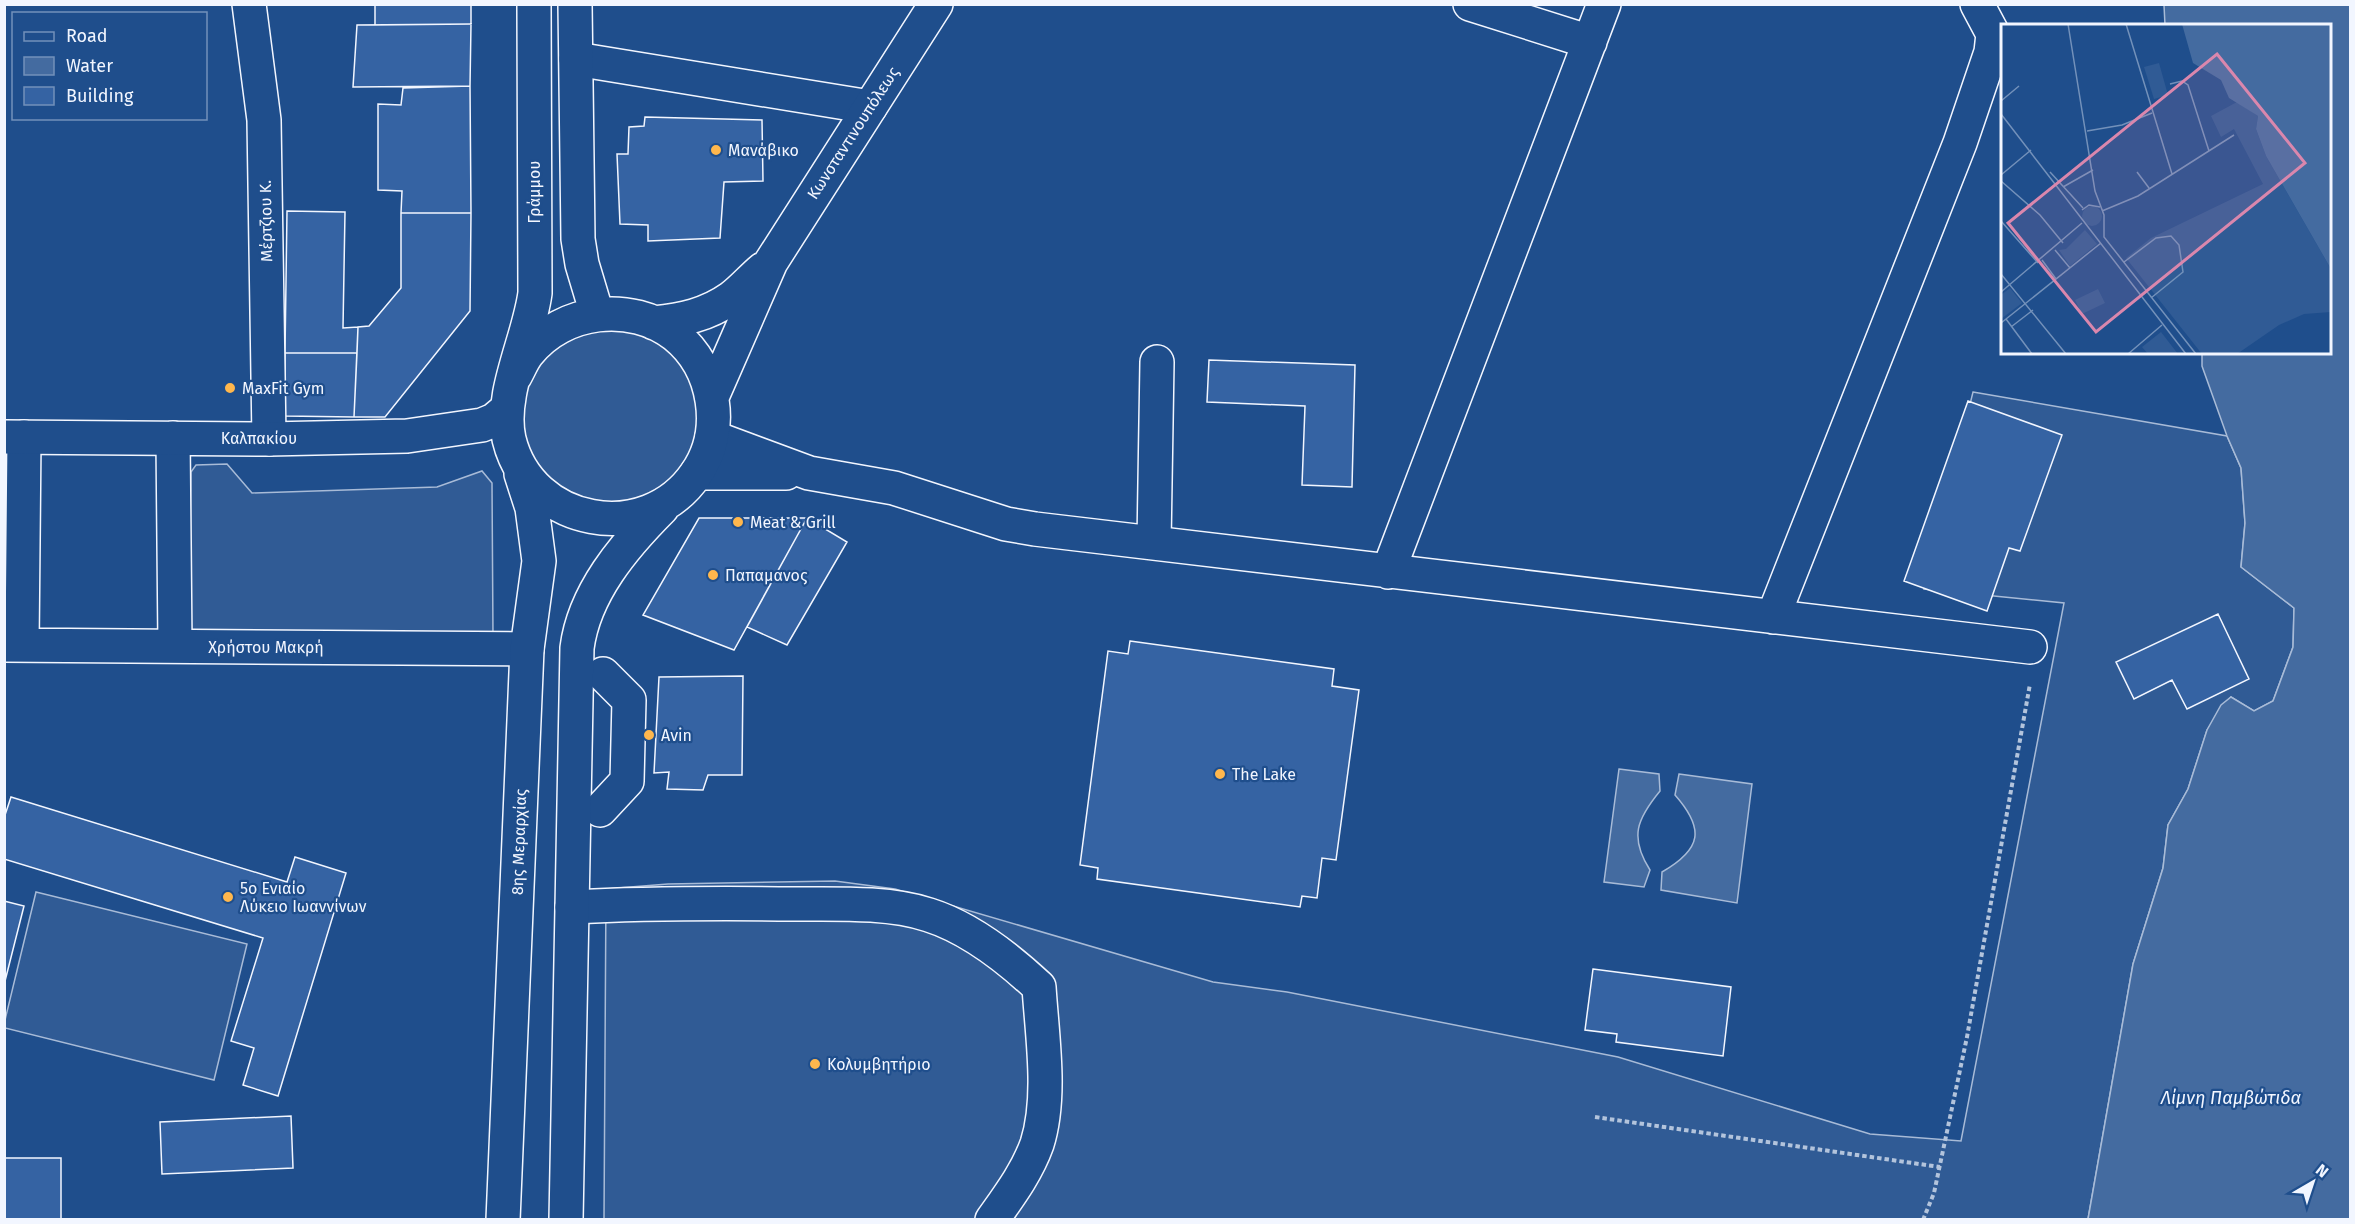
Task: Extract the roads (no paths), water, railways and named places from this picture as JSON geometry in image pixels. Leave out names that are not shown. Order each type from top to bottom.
[{"type":"street","name":"Μέρτζιου Κ.","points":[[249,4],[264,120],[269,439]]},
{"type":"street","name":"Γράμμου","points":[[515,376],[528,353],[547,334],[571,321],[597,314],[626,314],[654,323],[675,335],[692,353],[705,374],[712,397],[714,416],[712,436],[706,456],[697,473],[684,489],[668,502],[637,516],[603,520],[570,511],[542,494],[520,466],[509,439],[507,409],[515,376],[532,317],[535,293],[534,4]]},
{"type":"street","points":[[575,4],[578,239],[584,273],[597,314]]},
{"type":"street","name":"Κωνσταντινουπόλεως","points":[[712,397],[771,261],[936,4]]},
{"type":"street","points":[[1470,4],[1590,42]]},
{"type":"street","points":[[1388,572],[1604,4]]},
{"type":"street","points":[[1773,617],[1960,143],[1987,63],[1992,34],[1977,4]]},
{"type":"street","points":[[576,59],[870,107]]},
{"type":"street","name":"Κωνσταντινουπόλεως","points":[[654,323],[684,320],[702,314],[732,298],[771,261]]},
{"type":"street","points":[[1154,543],[1157,362]]},
{"type":"street","name":"Καλπακίου","points":[[14,437],[269,439],[407,436],[459,430],[494,420],[507,409]]},
{"type":"street","points":[[712,436],[809,473]]},
{"type":"street","points":[[13,645],[14,437]]},
{"type":"street","points":[[172,438],[175,646]]},
{"type":"street","name":"8ης Μεραρχίας","points":[[503,1220],[527,649],[538,561],[536,526],[520,466]]},
{"type":"street","points":[[697,473],[809,473],[894,488],[1006,524],[1388,572],[2030,647]]},
{"type":"street","points":[[566,1220],[579,627],[588,605],[616,562],[633,539],[668,502]]},
{"type":"street","name":"Χρήστου Μακρή","points":[[13,645],[527,649]]},
{"type":"street","points":[[600,810],[627,781],[629,700],[603,674]]},
{"type":"street","points":[[572,907],[672,902],[828,904],[886,908],[927,914],[962,928],[981,941],[1039,987],[1044,1094],[1037,1144],[1016,1186],[992,1220]]},
{"type":"water","name":"Λίμνη Παμβώτιδα","points":[[2164,5],[2350,5],[2350,1219],[2088,1219],[2133,964],[2163,868],[2168,825],[2188,789],[2207,730],[2221,705],[2231,697],[2254,711],[2273,701],[2293,647],[2294,608],[2241,567],[2245,523],[2241,468],[2202,366],[2202,354],[2331,354],[2331,24],[2165,24]]},
{"type":"water","points":[[1619,769],[1659,774],[1660,791],[1641,820],[1639,829],[1639,848],[1650,870],[1644,887],[1604,882]]},
{"type":"water","points":[[1679,774],[1752,784],[1737,903],[1661,890],[1662,872],[1685,855],[1695,838],[1695,828],[1691,818],[1675,795]]},
{"type":"place","name":"Μανάβικο","points":[[716,150]]},
{"type":"place","name":"MaxFit Gym","points":[[230,388]]},
{"type":"place","name":"Meat & Grill","points":[[738,522]]},
{"type":"place","name":"Παπαμανος","points":[[713,575]]},
{"type":"place","name":"Avin","points":[[649,735]]},
{"type":"place","name":"The Lake","points":[[1220,774]]},
{"type":"place","name":"5ο Ενιαίο Λύκειο Ιωαννίνων","points":[[228,897]]},
{"type":"place","name":"Κολυμβητήριο","points":[[815,1064]]}]
